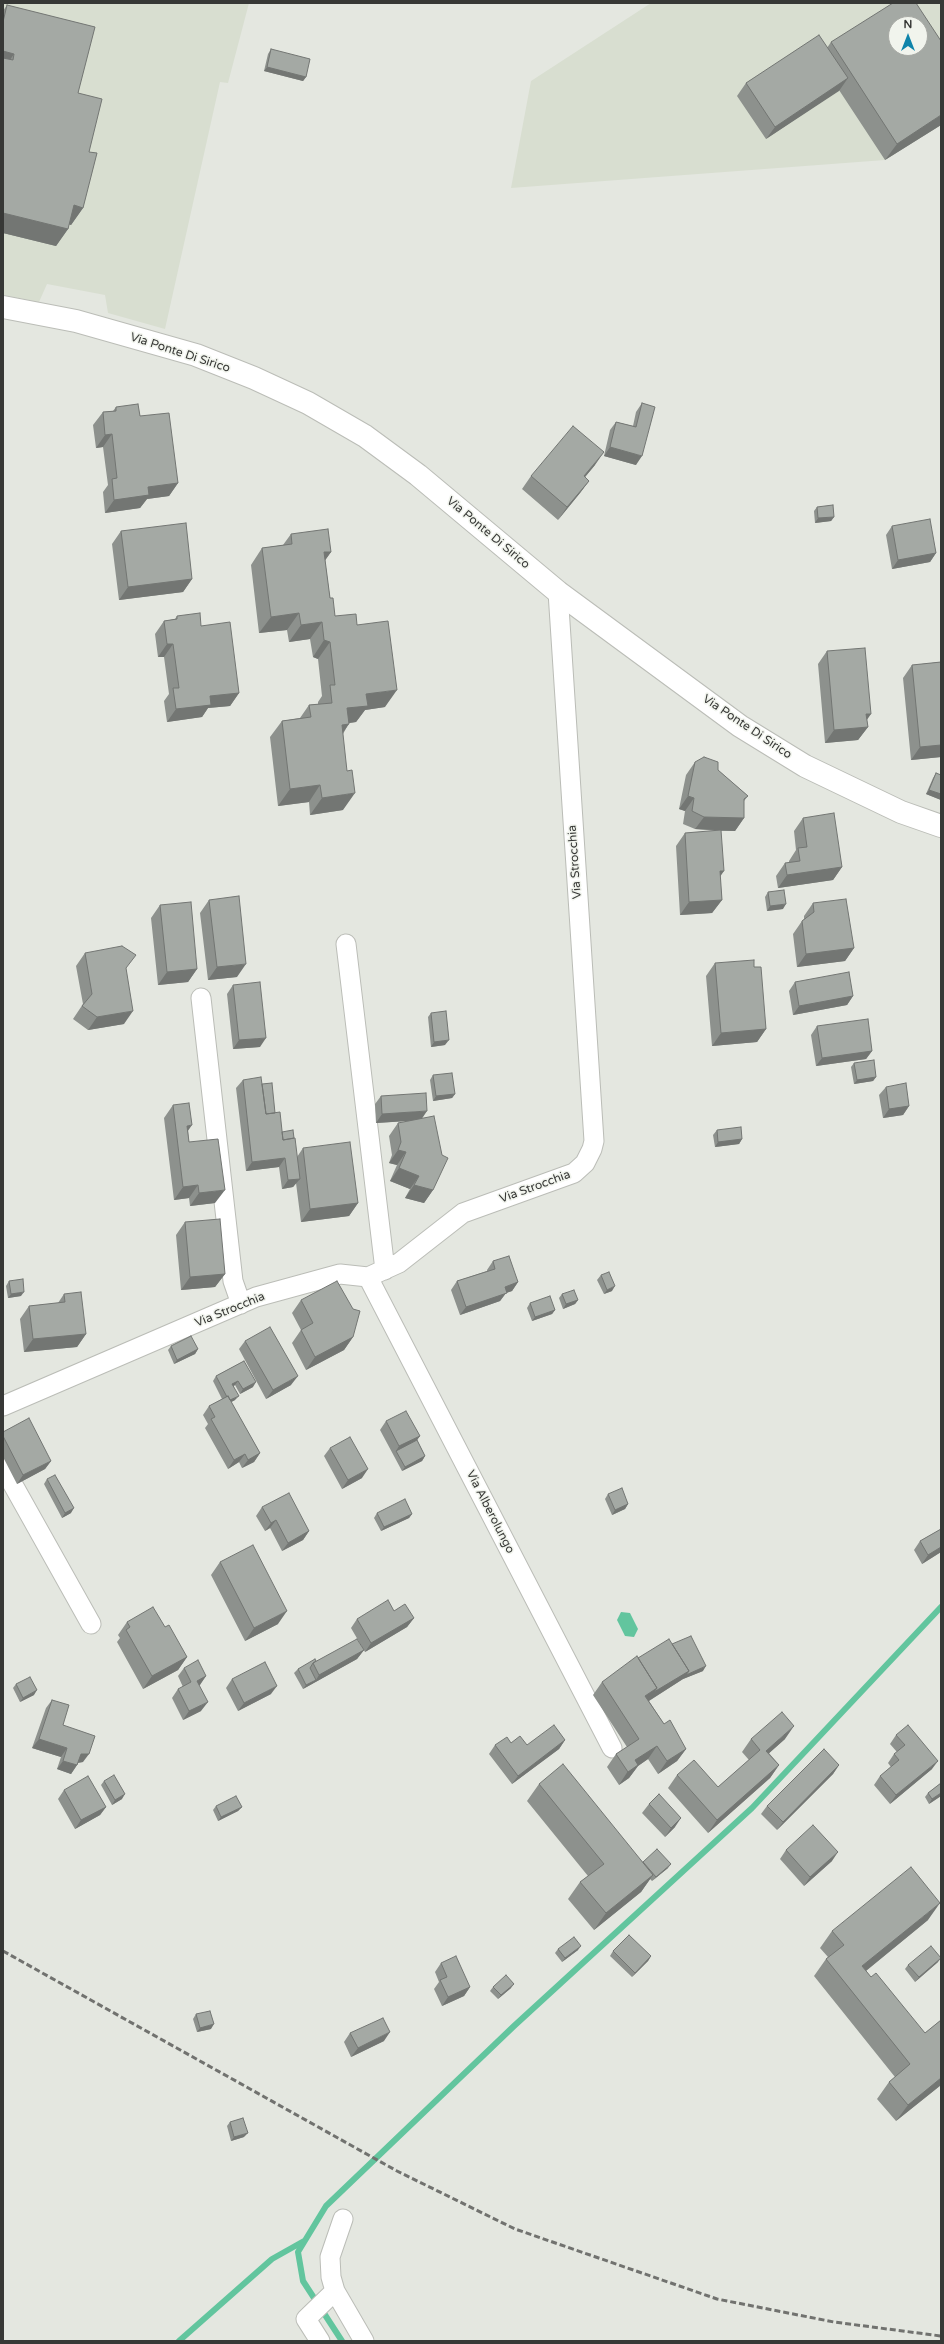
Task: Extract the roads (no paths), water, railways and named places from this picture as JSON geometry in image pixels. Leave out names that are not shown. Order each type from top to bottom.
[{"type":"street","name":"Via Ponte Di Sirico","points":[[3,307],[76,321],[196,355],[254,378],[308,403],[365,436],[418,475],[558,592],[747,730],[805,766],[901,812],[941,826]]},
{"type":"street","name":"Via Strocchia","points":[[3,1406],[241,1304],[304,1283],[340,1274],[376,1273],[399,1263],[463,1213],[574,1173],[585,1163],[592,1149],[594,1136],[558,592]]},
{"type":"street","points":[[346,944],[376,1273]]},
{"type":"street","points":[[201,998],[233,1281],[241,1304]]},
{"type":"street","name":"Via Alberolungo","points":[[376,1273],[612,1748]]},
{"type":"street","points":[[3,1466],[91,1624]]},
{"type":"street","points":[[343,2219],[330,2257],[331,2277],[335,2291],[364,2341]]},
{"type":"street","points":[[320,2341],[306,2318],[335,2291]]},
{"type":"waterway","points":[[342,2341],[303,2281],[298,2252],[326,2206],[514,2026],[752,1808],[941,1607]]},
{"type":"waterway","points":[[179,2341],[272,2259],[304,2241]]},
{"type":"railway","points":[[3,1951],[397,2171],[515,2229],[717,2299],[834,2322],[941,2336]]}]
